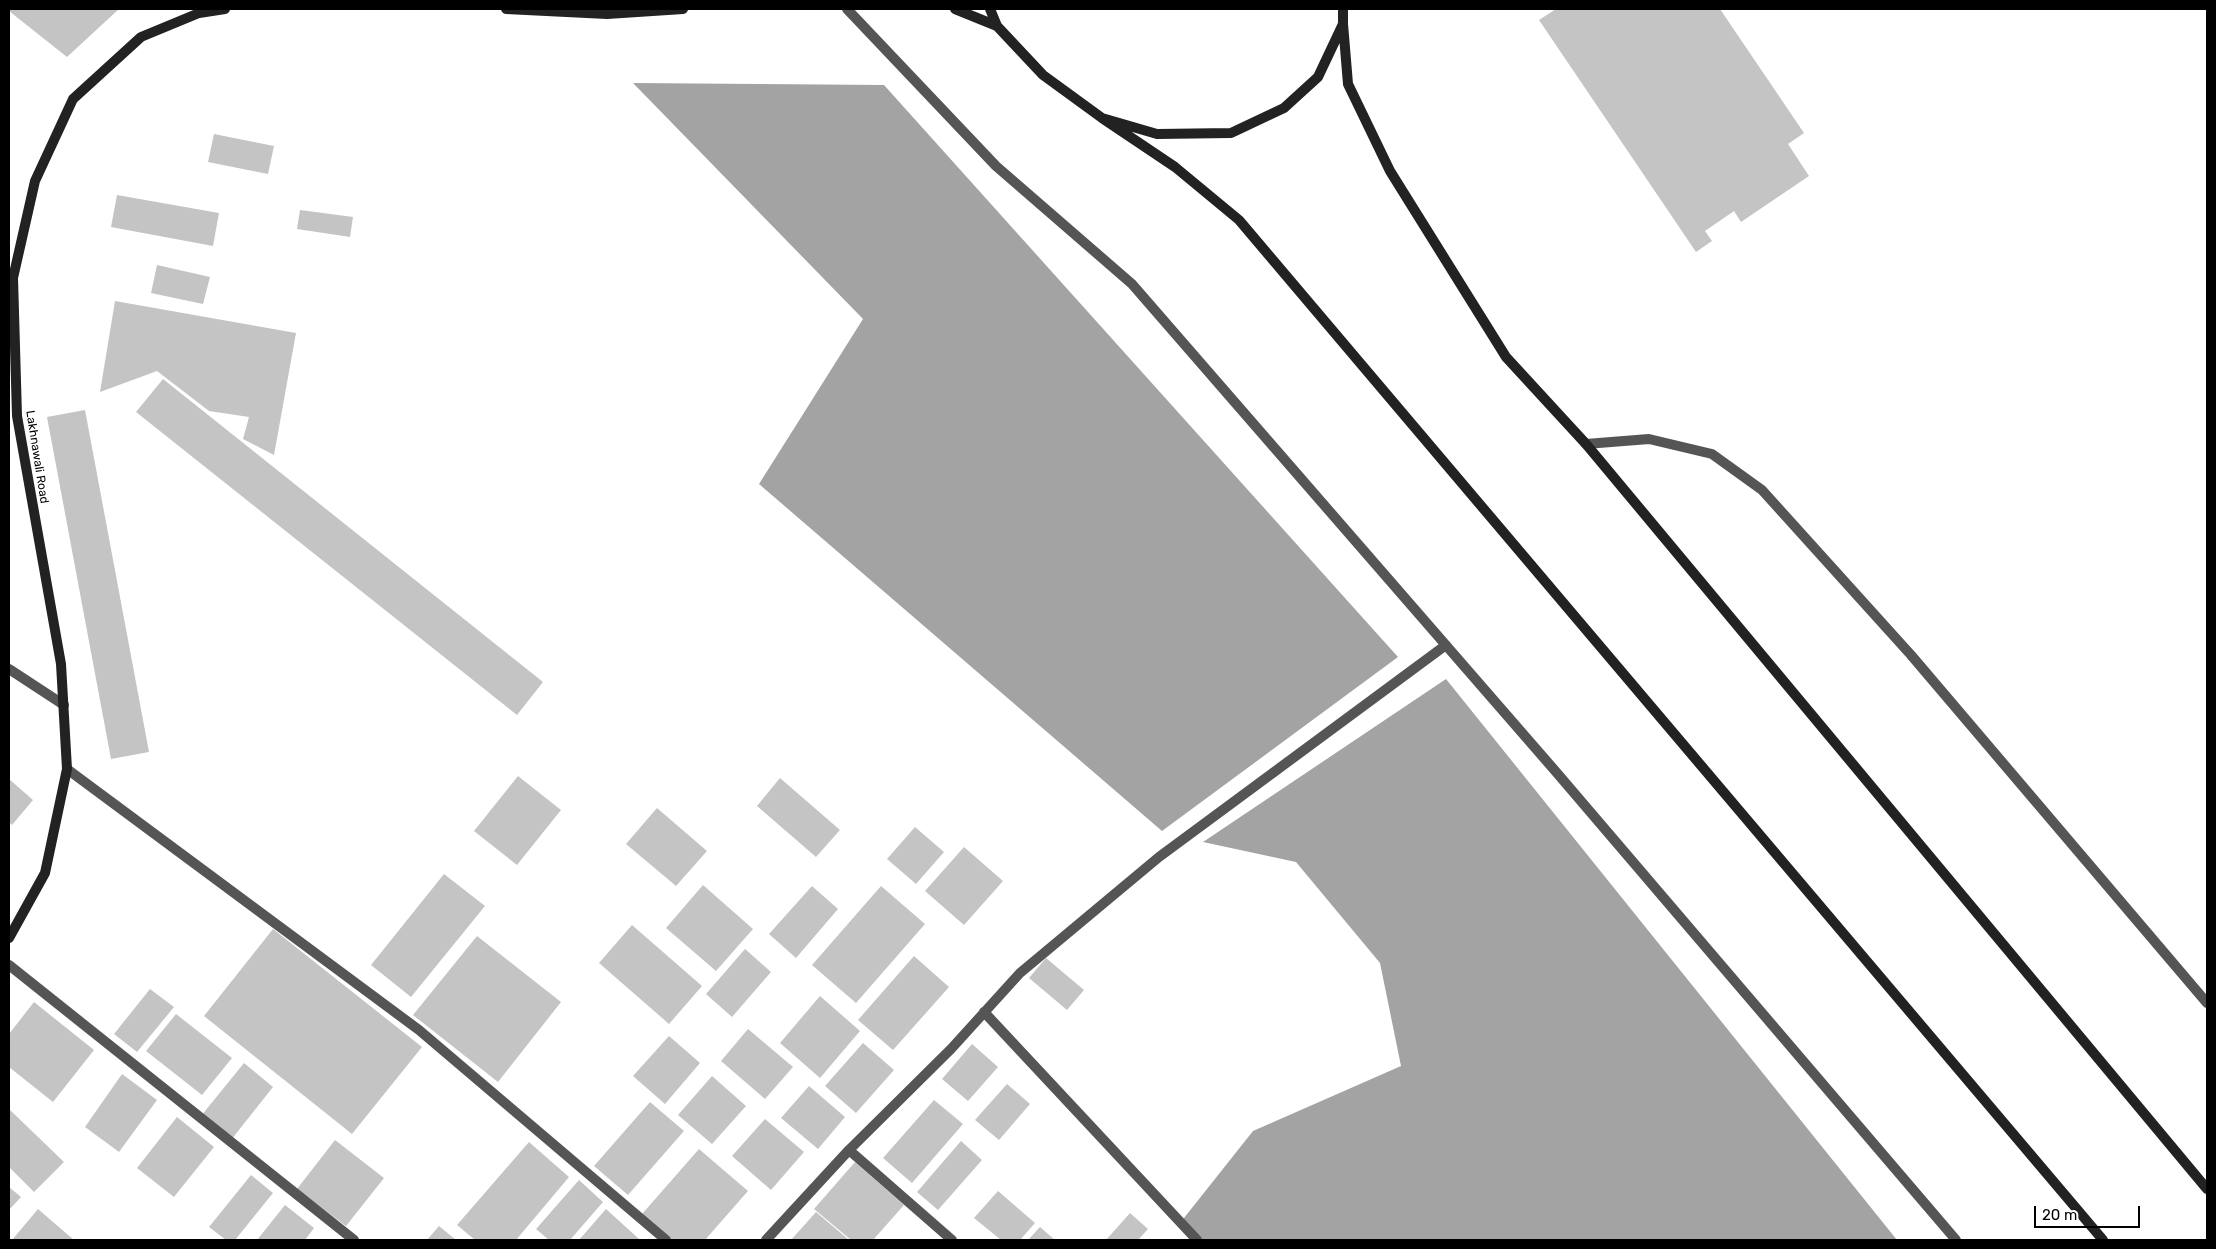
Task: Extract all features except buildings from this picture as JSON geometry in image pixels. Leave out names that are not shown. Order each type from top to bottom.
[{"type":"main road","name":"Lakhnawali Road","points":[[9,938],[45,873],[67,770],[61,664],[16,416],[11,276],[35,181],[73,99],[141,37],[199,13],[226,9]]},
{"type":"main road","points":[[506,9],[607,14],[683,9]]},
{"type":"main road","points":[[955,9],[997,26]]},
{"type":"main road","points":[[990,9],[997,26],[1043,75],[1102,118],[1175,167],[1239,220],[2103,1240]]},
{"type":"main road","points":[[1343,9],[1342,24],[1348,84],[1390,171],[1506,356],[1586,444],[2207,1189]]},
{"type":"main road","points":[[1102,118],[1157,134],[1231,133],[1284,108],[1318,77],[1342,24]]},
{"type":"street","points":[[847,9],[996,166],[1132,284],[1446,645],[1956,1240]]},
{"type":"street","points":[[1586,444],[1649,439],[1712,454],[1762,490],[1911,655],[2207,1003]]},
{"type":"street","points":[[766,1240],[850,1150],[951,1049],[1020,973],[1158,857],[1446,645]]},
{"type":"street","points":[[9,669],[64,705]]},
{"type":"street","points":[[67,770],[419,1030],[666,1240]]},
{"type":"street","points":[[9,965],[354,1240]]},
{"type":"street","points":[[984,1012],[1197,1240]]},
{"type":"street","points":[[850,1150],[952,1240]]},
{"type":"shaded area","points":[[633,83],[884,85],[1398,657],[1162,831],[759,484],[863,319]]},
{"type":"shaded area","points":[[1446,679],[1897,1240],[1198,1240],[1180,1223],[1253,1131],[1401,1066],[1380,963],[1296,862],[1203,842]]}]
